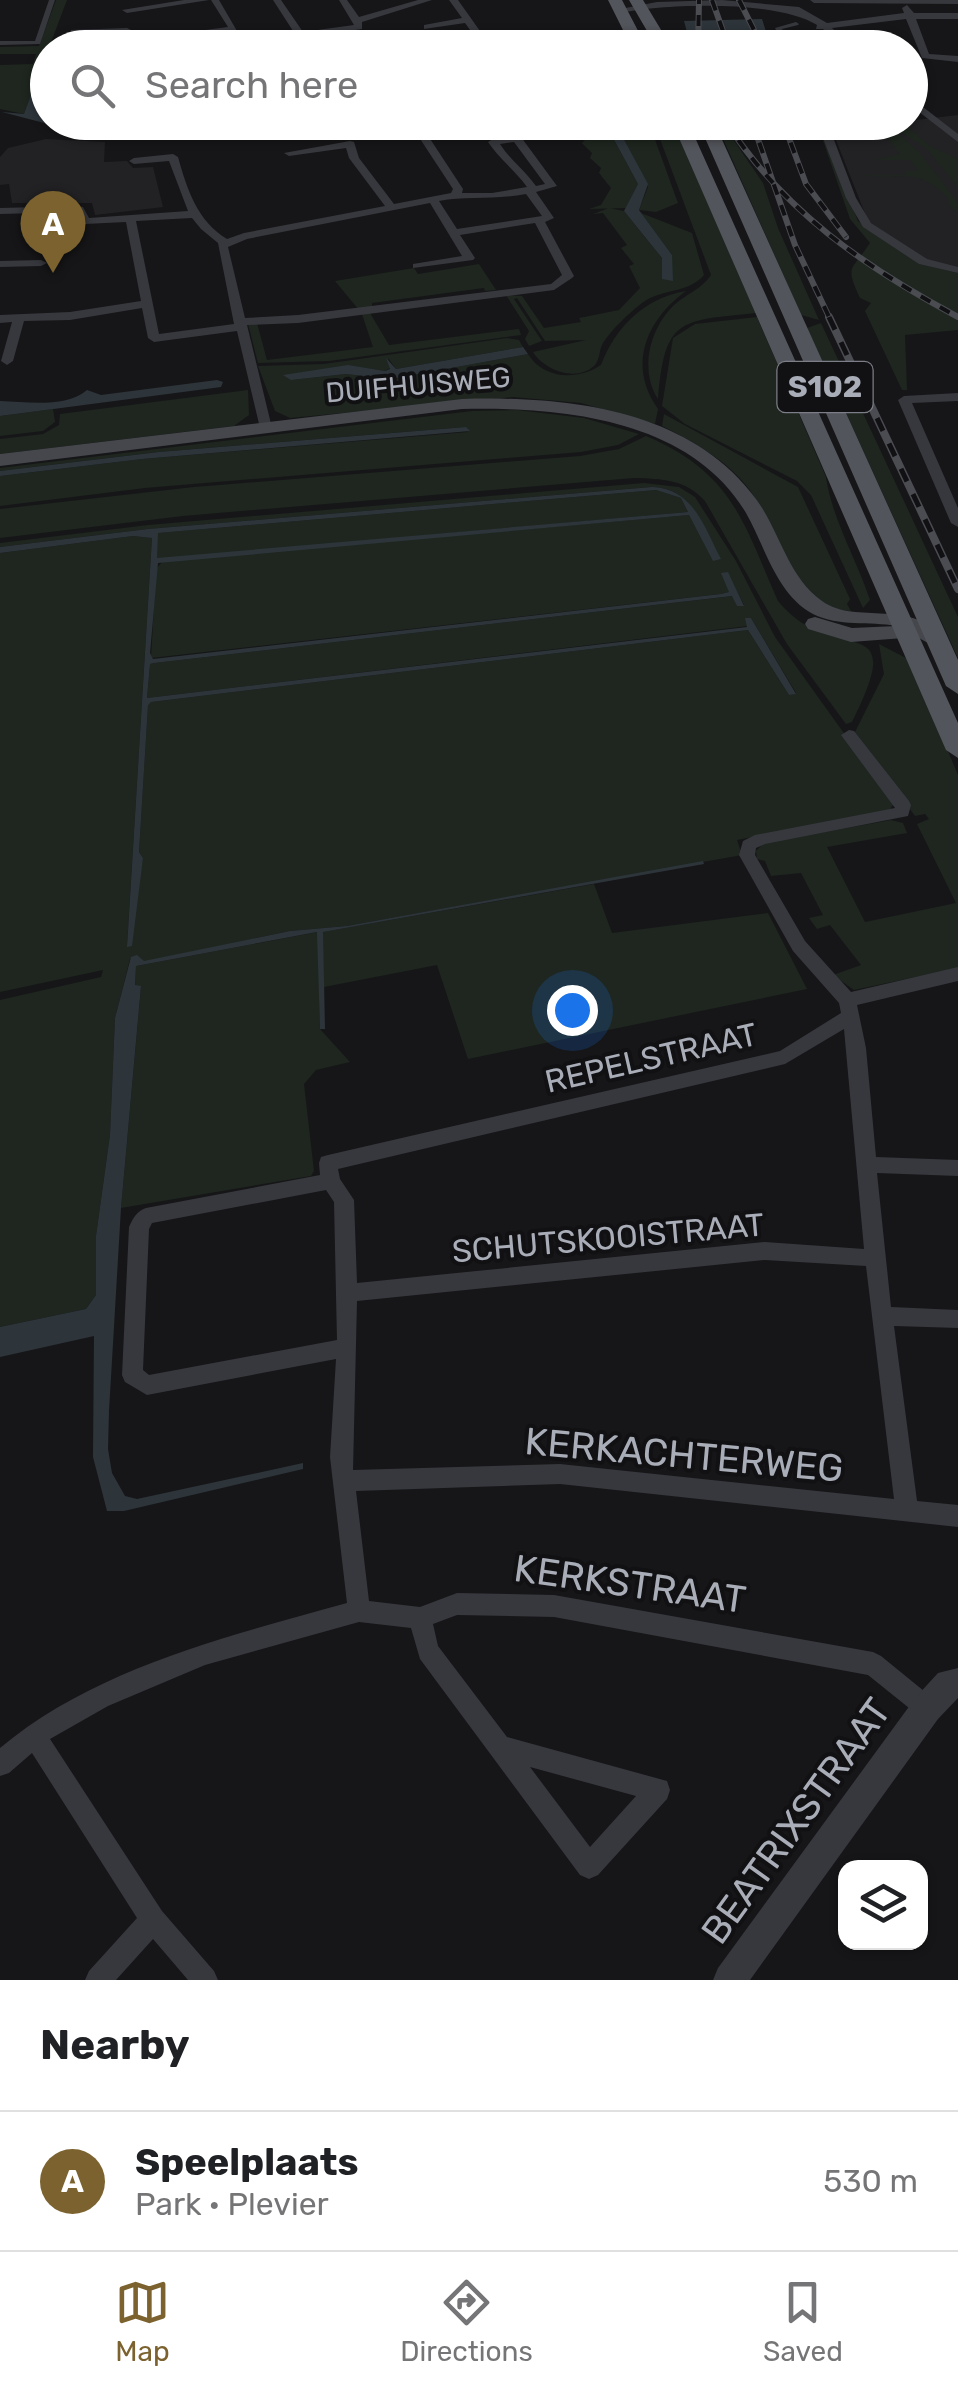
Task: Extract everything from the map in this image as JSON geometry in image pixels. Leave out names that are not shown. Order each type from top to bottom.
[{"type":"main road","points":[[618,5],[631,30]]},
{"type":"main road","points":[[640,5],[655,30]]},
{"type":"main road","name":"S102","points":[[688,140],[793,370],[874,564],[958,686]]},
{"type":"main road","name":"S102","points":[[714,140],[919,629],[958,750]]},
{"type":"main road","name":"DUIFHUISWEG","points":[[0,460],[486,403],[546,404],[615,418],[672,440],[721,470],[748,502],[778,560],[812,605],[830,614],[862,616],[919,629]]},
{"type":"main road","name":"DUIFHUISWEG","points":[[778,560],[785,594],[798,611],[821,628],[850,635],[919,629]]},
{"type":"main road","points":[[862,616],[875,610],[878,602],[874,564]]},
{"type":"street","points":[[42,30],[52,0]]},
{"type":"street","points":[[127,30],[129,5],[205,0]]},
{"type":"street","points":[[215,0],[234,29],[224,30]]},
{"type":"street","points":[[277,0],[298,30]]},
{"type":"street","points":[[337,30],[359,27],[342,0]]},
{"type":"street","points":[[357,20],[428,0]]},
{"type":"street","points":[[454,0],[475,30]]},
{"type":"street","points":[[814,0],[958,0]]},
{"type":"street","points":[[904,0],[914,30]]},
{"type":"street","points":[[618,5],[767,11],[798,18],[820,29],[909,17],[958,16]]},
{"type":"street","points":[[427,27],[468,20]]},
{"type":"street","points":[[779,30],[796,24]]},
{"type":"street","points":[[0,43],[30,43]]},
{"type":"street","points":[[928,56],[958,59]]},
{"type":"street","points":[[928,114],[958,140]]},
{"type":"street","points":[[928,127],[958,151]]},
{"type":"street","points":[[426,140],[458,189],[456,195]]},
{"type":"street","points":[[454,234],[549,218],[519,168],[510,166],[493,142],[509,140]]},
{"type":"street","points":[[134,161],[173,157],[180,184],[196,214],[224,242],[456,195],[475,198],[552,186],[518,140]]},
{"type":"street","points":[[829,140],[860,217],[923,262],[958,270]]},
{"type":"street","points":[[288,154],[350,144],[354,158],[392,208]]},
{"type":"street","points":[[417,266],[468,258],[433,200]]},
{"type":"street","points":[[0,211],[79,210],[85,221],[196,214]]},
{"type":"street","points":[[131,221],[154,338],[239,324],[554,287],[568,276],[557,260],[556,246],[538,220]]},
{"type":"street","points":[[224,242],[221,248],[266,428]]},
{"type":"street","points":[[0,264],[41,263]]},
{"type":"street","points":[[0,319],[70,316],[146,304]]},
{"type":"street","points":[[7,360],[19,318]]},
{"type":"street","points":[[958,398],[904,400],[958,523]]},
{"type":"street","points":[[849,735],[902,806],[902,812],[761,840],[748,844],[747,855],[799,946],[849,1008],[857,1048],[876,1258],[907,1511]]},
{"type":"street","name":"REPELSTRAAT","points":[[344,1348],[147,1385],[132,1374],[139,1228],[146,1216],[785,1057],[849,1008],[958,974]]},
{"type":"street","points":[[868,1165],[958,1168]]},
{"type":"street","points":[[330,1172],[344,1200],[344,1481],[360,1611]]},
{"type":"street","name":"SCHUTSKOOISTRAAT","points":[[347,1293],[766,1251],[876,1258]]},
{"type":"street","points":[[885,1316],[958,1319]]},
{"type":"street","name":"KERKACHTERWEG","points":[[344,1481],[560,1474],[958,1516]]},
{"type":"street","name":"KERKSTRAAT","points":[[0,1764],[34,1736],[100,1698],[206,1654],[360,1611],[420,1618],[457,1604],[554,1606],[872,1664],[928,1708]]},
{"type":"street","points":[[420,1618],[428,1651],[589,1866],[658,1790],[500,1747]]},
{"type":"street","points":[[928,1708],[950,1684],[958,1683]]},
{"type":"street","name":"BEATRIXSTRAAT","points":[[730,1980],[928,1708]]},
{"type":"street","points":[[34,1736],[153,1920],[205,1980]]},
{"type":"street","points":[[98,1980],[153,1920]]},
{"type":"shaded area","points":[[56,0],[67,0],[56,30],[45,30]]},
{"type":"shaded area","points":[[762,19],[766,30],[686,30],[684,21]]},
{"type":"shaded area","points":[[30,46],[30,54],[0,54],[0,47]]},
{"type":"shaded area","points":[[30,64],[30,98],[24,114],[0,109],[0,65]]},
{"type":"shaded area","points":[[30,98],[30,119],[2,112],[24,114]]},
{"type":"shaded area","points":[[958,115],[958,268],[928,261],[868,221],[836,140],[928,140],[928,119]]},
{"type":"shaded area","points":[[42,140],[105,142],[104,162],[127,161],[133,168],[153,167],[163,207],[95,215],[92,203],[12,203],[9,184],[0,185],[0,157],[8,148]]},
{"type":"shaded area","points":[[614,140],[638,184],[626,208],[589,209],[601,205],[611,188],[582,143]]},
{"type":"shaded area","points":[[614,140],[624,140],[648,184],[639,210],[672,255],[673,281],[662,279],[662,258],[624,211],[638,184]]},
{"type":"shaded area","points":[[624,140],[655,140],[678,203],[656,212],[639,210],[648,187]]},
{"type":"shaded area","points":[[660,140],[680,140],[756,313],[710,318],[681,328],[666,352],[658,399],[648,363],[653,337],[674,305],[711,275]]},
{"type":"shaded area","points":[[724,140],[734,140],[763,183],[778,228],[819,320],[801,315]]},
{"type":"shaded area","points":[[823,140],[858,221],[920,264],[958,273],[958,330],[905,335],[907,390],[902,390],[865,311],[871,303],[860,298],[852,279],[852,268],[870,243],[850,219]]},
{"type":"shaded area","points":[[889,140],[906,140],[920,153],[958,203],[958,213],[938,189],[919,178],[861,175],[906,175],[905,171],[918,171],[910,160],[874,160],[900,154]]},
{"type":"shaded area","points":[[913,140],[923,140],[958,159],[958,187],[926,148]]},
{"type":"shaded area","points":[[609,208],[624,211],[662,258],[662,278],[672,255],[641,213],[692,233],[704,275],[637,307],[607,338],[597,363],[588,370],[561,372],[533,352],[586,340],[545,341],[517,298],[514,299],[542,341],[529,346],[525,339],[529,331],[506,295],[522,296],[544,328],[619,310],[640,288],[629,266],[634,264],[621,248],[627,245],[603,213],[593,214]]},
{"type":"shaded area","points":[[479,264],[496,290],[484,288],[372,303],[372,307],[359,310],[335,281],[414,268],[418,274]]},
{"type":"shaded area","points":[[686,291],[660,316],[645,345],[644,377],[658,409],[655,424],[581,403],[513,397],[290,418],[275,411],[258,366],[324,364],[507,338],[519,340],[523,347],[396,369],[388,358],[390,368],[385,371],[351,366],[291,380],[346,374],[391,379],[528,354],[551,373],[582,374],[601,365],[623,327],[644,308]]},
{"type":"shaded area","points":[[370,313],[389,345],[519,329],[521,335],[329,361],[258,363],[248,324],[257,323],[267,360],[373,347],[362,314]]},
{"type":"shaded area","points":[[757,317],[826,477],[870,600],[863,608],[811,495],[797,481],[685,424],[662,406],[673,338],[695,324]]},
{"type":"shaded area","points":[[821,323],[958,617],[958,658],[807,328]]},
{"type":"shaded area","points":[[523,347],[528,354],[391,379],[346,374],[291,380],[283,375],[348,365],[385,371],[390,369],[386,358],[396,369]]},
{"type":"shaded area","points":[[223,382],[221,387],[0,416],[0,401],[58,402],[87,390],[101,395]]},
{"type":"shaded area","points":[[248,390],[249,415],[234,426],[0,454],[0,439],[43,434],[59,425],[60,414]]},
{"type":"shaded area","points":[[53,409],[55,422],[43,431],[0,436],[0,416]]},
{"type":"shaded area","points":[[517,410],[584,418],[639,434],[618,445],[581,452],[145,488],[0,506],[0,476],[142,459],[468,432],[466,427],[0,468],[472,411]]},
{"type":"shaded area","points":[[664,414],[798,487],[850,599],[847,604],[851,611],[830,606],[813,595],[788,561],[745,484],[717,458],[662,426]]},
{"type":"shaded area","points":[[466,427],[470,431],[142,459],[0,476],[0,471],[159,452]]},
{"type":"shaded area","points":[[646,436],[675,450],[717,484],[744,524],[778,601],[800,621],[869,650],[873,663],[868,686],[852,722],[846,724],[787,644],[705,501],[689,488],[672,482],[634,478],[183,516],[0,538],[0,509],[194,487],[580,456],[619,449]]},
{"type":"shaded area","points":[[644,483],[679,487],[695,497],[736,561],[775,637],[894,803],[890,810],[737,840],[742,855],[347,926],[290,931],[143,962],[137,956],[130,959],[115,1018],[110,1135],[96,1236],[96,1295],[86,1309],[0,1327],[0,1000],[101,977],[103,970],[0,992],[0,553],[133,536],[152,538],[127,946],[143,858],[139,852],[151,702],[748,630],[789,695],[796,693],[751,618],[748,626],[147,698],[150,664],[154,663],[733,596],[737,606],[744,605],[727,572],[729,592],[721,594],[151,658],[156,569],[163,561],[689,515],[713,560],[694,512],[678,494],[666,489],[652,487],[148,529],[0,547],[0,543],[148,525]]},
{"type":"shaded area","points":[[652,487],[666,489],[678,494],[696,511],[721,559],[713,561],[689,515],[158,563],[150,653],[153,659],[721,594],[729,592],[721,573],[728,572],[744,606],[737,606],[732,596],[154,663],[150,664],[147,698],[747,627],[745,618],[751,618],[796,694],[789,695],[748,630],[151,702],[139,852],[143,858],[132,946],[127,947],[152,538],[133,536],[0,553],[0,547],[148,529]],"holes":[[[656,490],[681,498],[688,512],[157,558],[158,533]]]},
{"type":"shaded area","points":[[656,490],[681,498],[688,512],[157,559],[157,533]]},
{"type":"shaded area","points":[[879,644],[906,658],[914,670],[958,775],[958,968],[854,990],[833,975],[861,965],[830,925],[817,929],[809,918],[823,915],[801,873],[771,876],[765,861],[757,859],[756,851],[764,843],[891,820],[903,823],[907,833],[827,847],[865,922],[956,903],[917,824],[929,819],[925,814],[915,816],[854,734],[884,674]]},
{"type":"shaded area","points":[[703,861],[704,864],[323,932],[325,1029],[320,1029],[317,932],[136,966],[135,985],[141,986],[121,1208],[109,1411],[112,1473],[125,1496],[137,1499],[303,1463],[303,1469],[124,1511],[107,1511],[93,1457],[94,1336],[0,1357],[0,1327],[86,1309],[96,1295],[96,1236],[110,1135],[115,1018],[131,957],[137,955],[144,961],[290,931],[347,926]]},
{"type":"shaded area","points":[[594,884],[612,933],[768,913],[807,989],[468,1059],[437,965],[324,987],[322,932]]},
{"type":"shaded area","points":[[318,932],[320,1029],[350,1062],[316,1070],[304,1084],[314,1171],[311,1176],[121,1208],[141,987],[135,986],[136,966]]},
{"type":"railway","points":[[698,30],[699,0]]},
{"type":"railway","points":[[712,0],[723,30]]},
{"type":"railway","points":[[739,0],[754,30]]},
{"type":"railway","points":[[739,140],[773,182]]},
{"type":"railway","points":[[758,140],[773,182]]},
{"type":"railway","points":[[790,140],[806,184],[846,237]]},
{"type":"railway","points":[[773,182],[800,210],[859,257],[958,317]]},
{"type":"railway","points":[[773,182],[795,245],[830,319]]},
{"type":"railway","points":[[829,317],[958,589]]},
{"type":"place","name":"Speelplaats","points":[[53,273]]}]
